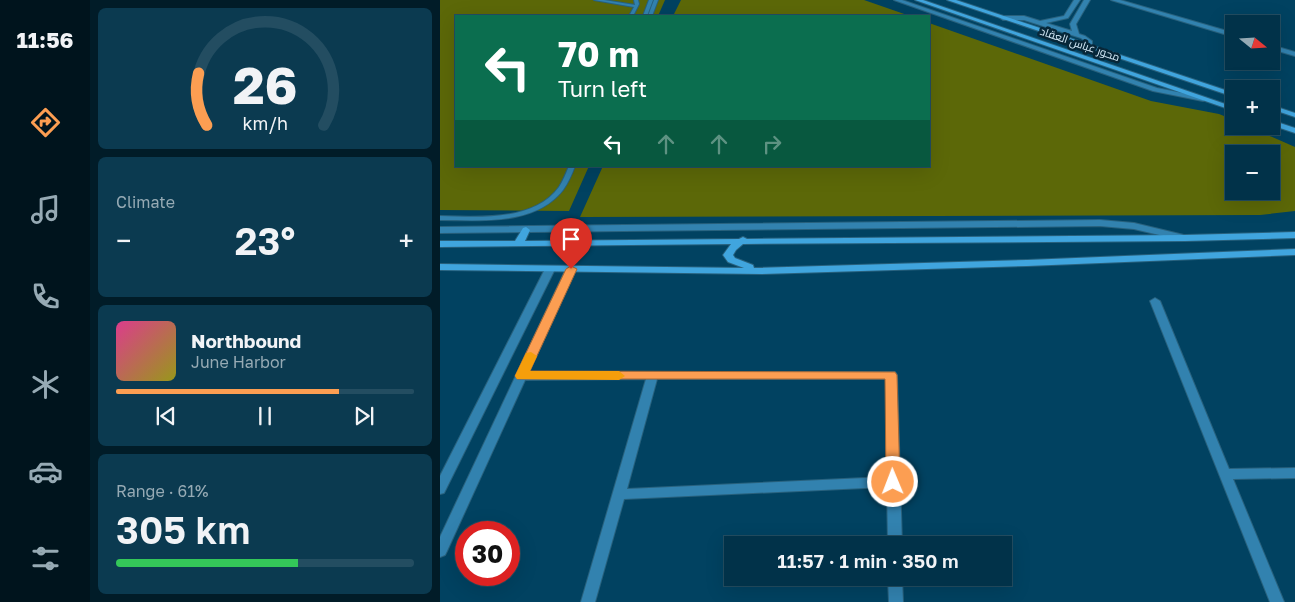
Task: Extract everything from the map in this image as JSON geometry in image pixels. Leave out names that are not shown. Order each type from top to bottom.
[{"type":"main road","name":"محور عباس العقاد","points":[[918,0],[1225,106]]},
{"type":"main road","name":"محور عباس العقاد","points":[[950,0],[1225,92]]},
{"type":"main road","points":[[937,6],[943,16]]},
{"type":"main road","points":[[1280,110],[1295,115]]},
{"type":"main road","points":[[1280,125],[1295,130]]},
{"type":"main road","points":[[518,244],[526,230]]},
{"type":"main road","points":[[440,244],[743,240],[1184,238],[1295,235]]},
{"type":"main road","points":[[743,240],[729,251],[728,258],[761,270]]},
{"type":"main road","points":[[440,267],[761,270],[1027,263],[1295,252]]},
{"type":"street","points":[[897,0],[1155,90],[1203,99]]},
{"type":"street","points":[[1114,0],[1225,32]]},
{"type":"street","points":[[1038,23],[1063,18],[1075,4]]},
{"type":"street","points":[[1075,4],[1084,5]]},
{"type":"street","points":[[1075,4],[1084,5]]},
{"type":"street","points":[[1076,35],[1073,24],[1084,5]]},
{"type":"street","points":[[1003,18],[1018,17],[1076,35],[1087,39],[1090,47]]},
{"type":"street","points":[[1280,49],[1295,54]]},
{"type":"street","points":[[440,230],[1100,223],[1134,226],[1184,238]]},
{"type":"street","points":[[440,489],[550,269]]},
{"type":"street","points":[[440,551],[571,269]]},
{"type":"street","points":[[1155,301],[1278,602]]},
{"type":"street","points":[[522,376],[891,375],[894,536]]},
{"type":"street","points":[[588,602],[653,376]]},
{"type":"street","points":[[1225,474],[1295,472]]},
{"type":"street","points":[[619,494],[893,482]]},
{"type":"street","points":[[895,586],[896,602]]},
{"type":"lane","points":[[596,0],[636,6]]},
{"type":"lane","points":[[632,15],[636,6],[636,0]]},
{"type":"lane","points":[[645,15],[651,0]]},
{"type":"lane","points":[[650,15],[656,0]]},
{"type":"lane","points":[[440,218],[491,218],[530,209],[556,194],[564,185],[572,167]]},
{"type":"green space","points":[[440,0],[665,0],[658,15],[455,15],[455,167],[589,167],[569,211],[440,210]]},
{"type":"green space","points":[[681,0],[864,0],[907,15],[674,15]]},
{"type":"green space","points":[[930,23],[1151,101],[1219,114],[1225,116],[1225,135],[1268,135],[1295,147],[1295,211],[1260,215],[580,217],[603,167],[930,167]]},
{"type":"slow traffic","points":[[531,356],[522,376],[619,376]]},
{"type":"route","points":[[571,269],[522,376],[891,375],[893,482]]}]
